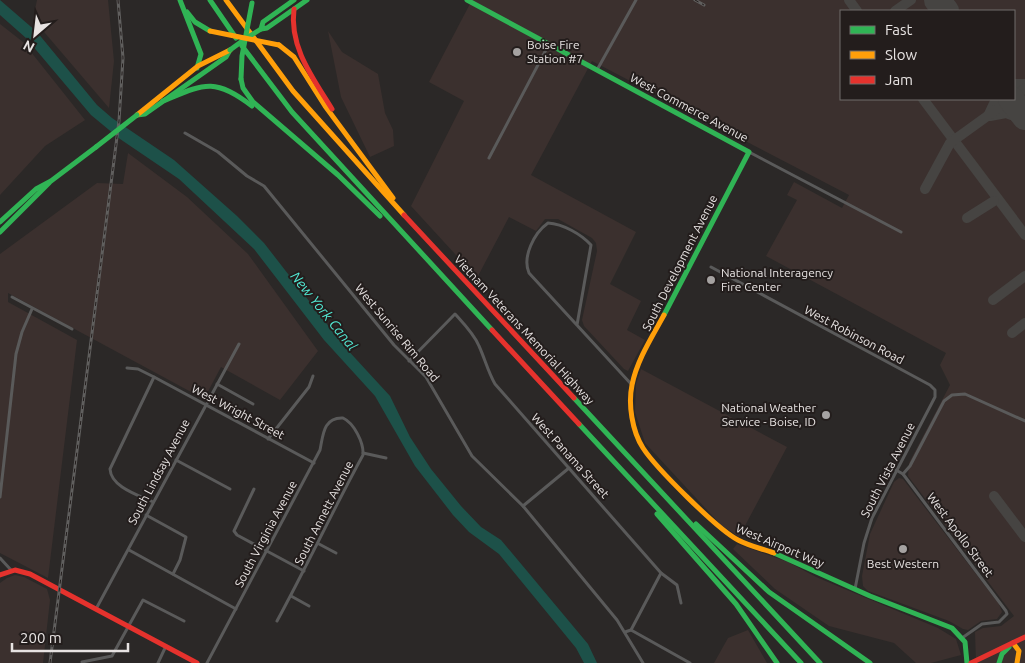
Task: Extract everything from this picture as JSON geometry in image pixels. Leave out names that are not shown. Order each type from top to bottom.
[{"type":"main road","points":[[180,0],[195,22],[210,31],[279,45],[294,57],[382,185],[447,262]]},
{"type":"main road","points":[[180,0],[201,54],[197,68]]},
{"type":"main road","name":"Vietnam Veterans Memorial Highway","points":[[210,0],[263,74],[314,137],[628,478],[802,663]]},
{"type":"main road","name":"Vietnam Veterans Memorial Highway","points":[[226,0],[266,55],[332,137],[820,663]]},
{"type":"main road","points":[[261,29],[263,22],[294,0]]},
{"type":"main road","points":[[0,222],[36,189],[51,181],[197,68],[222,52],[230,50],[261,29],[267,28],[307,0]]},
{"type":"main road","name":"West Commerce Avenue","points":[[467,0],[749,152]]},
{"type":"main road","points":[[252,2],[245,39],[241,79],[248,97],[352,189],[467,304]]},
{"type":"main road","points":[[294,10],[292,25],[298,47],[347,136]]},
{"type":"main road","points":[[137,115],[144,114],[226,57],[230,50]]},
{"type":"main road","points":[[163,101],[202,86],[223,86],[232,90],[292,137]]},
{"type":"main road","name":"South Development Avenue","points":[[632,385],[639,363],[749,152]]},
{"type":"main road","points":[[0,232],[51,181]]},
{"type":"main road","name":"West Airport Way","points":[[632,385],[632,415],[642,447],[656,464],[714,522],[740,541],[780,555],[855,589],[947,625],[962,638]]},
{"type":"main road","points":[[628,478],[675,536],[736,604],[777,663]]},
{"type":"main road","points":[[664,495],[769,592],[866,662]]},
{"type":"main road","points":[[0,575],[11,570],[21,570],[30,574],[197,663]]},
{"type":"main road","points":[[962,638],[969,663],[1025,637]]},
{"type":"main road","points":[[999,663],[1002,654],[1013,643]]},
{"type":"main road","points":[[1013,643],[1019,652],[1017,663]]},
{"type":"street","points":[[597,70],[636,0]]},
{"type":"street","points":[[489,158],[549,44]]},
{"type":"street","name":"West Sunrise Rim Road","points":[[185,133],[218,152],[264,186],[394,346],[426,378],[472,456],[523,506],[625,632],[643,663]]},
{"type":"street","name":"West Commerce Avenue","points":[[749,152],[901,232]]},
{"type":"street","points":[[577,325],[591,245],[586,238],[557,223],[548,223],[540,228],[527,255],[525,265],[529,273],[632,385]]},
{"type":"street","name":"West Robinson Road","points":[[711,267],[930,385],[935,390]]},
{"type":"street","points":[[12,297],[72,328]]},
{"type":"street","points":[[0,497],[16,354],[22,332],[32,309]]},
{"type":"street","name":"West Panama Street","points":[[409,361],[455,314],[475,339],[495,384],[662,573],[676,585],[681,603]]},
{"type":"street","name":"South Lindsay Avenue","points":[[96,609],[238,344]]},
{"type":"street","name":"West Wright Street","points":[[127,368],[138,369],[154,377],[314,463]]},
{"type":"street","points":[[268,439],[309,387],[313,376]]},
{"type":"street","points":[[153,502],[118,485],[110,474],[111,462],[154,377]]},
{"type":"street","points":[[217,384],[253,404]]},
{"type":"street","name":"South Vista Avenue","points":[[855,589],[866,536],[875,512],[935,397],[935,390]]},
{"type":"street","points":[[903,474],[910,466],[944,401],[952,395],[965,394],[1025,421]]},
{"type":"street","name":"South Annett Avenue","points":[[277,621],[319,544],[329,518],[363,453],[362,445],[352,424],[340,418]]},
{"type":"street","name":"South Virginia Avenue","points":[[207,663],[314,463],[320,450],[324,430],[332,420],[340,418]]},
{"type":"street","points":[[363,453],[386,458]]},
{"type":"street","points":[[176,460],[230,489]]},
{"type":"street","points":[[523,506],[570,468]]},
{"type":"street","name":"West Apollo Street","points":[[896,470],[903,474],[1007,614],[999,622],[982,624],[962,638]]},
{"type":"street","points":[[254,489],[234,531],[237,535],[304,572]]},
{"type":"street","points":[[146,515],[186,537],[180,560],[173,574]]},
{"type":"street","points":[[319,544],[336,553]]},
{"type":"street","points":[[128,550],[236,609]]},
{"type":"street","points":[[0,558],[11,570]]},
{"type":"street","points":[[625,632],[631,630],[662,573]]},
{"type":"street","points":[[291,596],[309,606]]},
{"type":"street","points":[[82,662],[112,656],[143,600],[184,621]]},
{"type":"street","points":[[631,630],[690,663]]},
{"type":"street","points":[[158,663],[166,646]]},
{"type":"shaded area","points":[[0,0],[37,32],[97,105],[112,118],[174,160],[237,216],[264,243],[344,346],[390,396],[410,437],[431,469],[481,527],[501,540],[588,644],[597,663],[584,663],[576,648],[499,554],[469,532],[453,515],[415,466],[375,396],[324,340],[254,249],[179,179],[120,139],[91,115],[26,38],[0,15]]},
{"type":"shaded area","points":[[37,0],[108,0],[114,61],[109,108],[33,19]]},
{"type":"shaded area","points":[[472,0],[1025,0],[1025,663],[976,663],[975,632],[983,628],[1001,626],[1014,616],[908,476],[909,463],[950,385],[940,365],[946,353],[766,256],[797,200],[787,195],[794,182],[842,208],[849,195],[592,61],[531,175],[636,232],[610,284],[641,301],[627,330],[645,340],[628,371],[584,326],[582,320],[597,251],[596,243],[592,238],[558,219],[545,219],[536,231],[509,217],[477,278],[411,206],[464,101],[429,82]]},
{"type":"shaded area","points":[[0,24],[23,42],[85,120],[45,146],[0,195]]},
{"type":"shaded area","points":[[328,31],[342,52],[378,74],[385,113],[393,130],[394,146],[370,157],[341,97]]},
{"type":"shaded area","points":[[128,153],[187,197],[248,254],[318,351],[280,400],[221,367],[204,399],[8,293],[8,302],[77,340],[48,578],[0,553],[0,254],[97,183],[123,184]]},
{"type":"shaded area","points":[[641,369],[787,447],[739,537],[721,525],[645,443],[635,412],[636,384]]},
{"type":"shaded area","points":[[899,478],[903,479],[999,604],[1002,612],[997,619],[981,621],[968,630],[963,629],[949,621],[868,591],[863,586],[862,576],[870,534],[894,482]]},
{"type":"shaded area","points":[[737,544],[788,562],[816,577],[938,628],[956,639],[961,655],[931,663],[916,663],[894,643],[829,626],[775,589],[733,549]]},
{"type":"shaded area","points":[[15,575],[24,577],[47,589],[50,600],[43,663],[0,663],[0,583]]},
{"type":"shaded area","points":[[748,630],[767,663],[714,663],[728,638]]},
{"type":"taxiway","points":[[849,0],[856,10]]},
{"type":"taxiway","points":[[896,10],[911,0]]},
{"type":"taxiway","points":[[936,0],[940,3]]},
{"type":"taxiway","points":[[1015,84],[1025,84]]},
{"type":"taxiway","points":[[1015,96],[1025,88]]},
{"type":"taxiway","points":[[924,100],[1025,235]]},
{"type":"taxiway","points":[[989,114],[996,100]]},
{"type":"taxiway","points":[[925,189],[950,143],[1010,100]]},
{"type":"taxiway","points":[[990,116],[1006,113],[1025,120]]},
{"type":"taxiway","points":[[967,218],[994,201]]},
{"type":"taxiway","points":[[993,300],[1025,276]]},
{"type":"taxiway","points":[[1012,333],[1025,323]]},
{"type":"taxiway","points":[[994,496],[1025,537]]},
{"type":"runway","points":[[937,0],[945,10]]},
{"type":"runway","points":[[1012,100],[1025,117]]},
{"type":"railway","points":[[50,663],[119,121],[123,58],[118,0]]},
{"type":"railway","points":[[695,0],[704,5]]},
{"type":"traffic: fast","points":[[180,0],[201,54],[197,68]]},
{"type":"traffic: fast","points":[[210,0],[236,38]]},
{"type":"traffic: fast","points":[[294,0],[263,22],[261,29],[267,28],[307,0]]},
{"type":"traffic: fast","points":[[467,0],[749,152],[664,315]]},
{"type":"traffic: fast","points":[[241,79],[242,56],[252,3]]},
{"type":"traffic: fast","points":[[187,12],[195,22],[210,31]]},
{"type":"traffic: fast","points":[[245,39],[261,29]]},
{"type":"traffic: fast","points":[[230,50],[245,39]]},
{"type":"traffic: fast","points":[[242,46],[292,112],[492,330]]},
{"type":"traffic: fast","points":[[137,115],[145,114],[226,57],[230,50]]},
{"type":"traffic: fast","points":[[241,79],[243,88],[253,102],[338,175],[380,216]]},
{"type":"traffic: fast","points":[[163,101],[199,87],[209,86],[228,91],[252,106]]},
{"type":"traffic: fast","points":[[96,147],[137,115]]},
{"type":"traffic: fast","points":[[0,222],[36,189],[51,181],[96,147]]},
{"type":"traffic: fast","points":[[0,232],[49,183]]},
{"type":"traffic: fast","points":[[574,398],[820,663]]},
{"type":"traffic: fast","points":[[579,424],[801,663]]},
{"type":"traffic: fast","points":[[657,514],[736,604],[777,663]]},
{"type":"traffic: fast","points":[[696,524],[769,592],[870,663]]},
{"type":"traffic: fast","points":[[774,553],[870,596],[952,628],[965,642],[967,663]]},
{"type":"traffic: fast","points":[[999,663],[1002,654],[1009,647]]},
{"type":"traffic: slow","points":[[226,0],[293,91],[404,215]]},
{"type":"traffic: slow","points":[[210,31],[279,45]]},
{"type":"traffic: slow","points":[[279,45],[294,57],[325,106],[393,198]]},
{"type":"traffic: slow","points":[[137,115],[198,66],[230,50]]},
{"type":"traffic: slow","points":[[664,315],[641,358],[632,385],[630,400],[632,417],[639,441],[660,469],[728,534],[751,546],[774,553]]},
{"type":"traffic: slow","points":[[1013,643],[1019,651],[1017,663]]},
{"type":"traffic: jam","points":[[294,9],[293,23],[299,49],[310,74],[332,109]]},
{"type":"traffic: jam","points":[[404,215],[574,398]]},
{"type":"traffic: jam","points":[[492,330],[579,424]]},
{"type":"traffic: jam","points":[[0,575],[15,570],[30,574],[197,663]]},
{"type":"traffic: jam","points":[[971,663],[1025,637]]},
{"type":"place","name":"Boise Fire Station #7","points":[[517,52]]},
{"type":"place","name":"National Interagency Fire Center","points":[[711,280]]},
{"type":"place","name":"National Weather Service - Boise, ID","points":[[826,415]]},
{"type":"place","name":"Best Western","points":[[903,549]]},
{"type":"water label","name":"New York Canal","points":[[324,311]]}]
